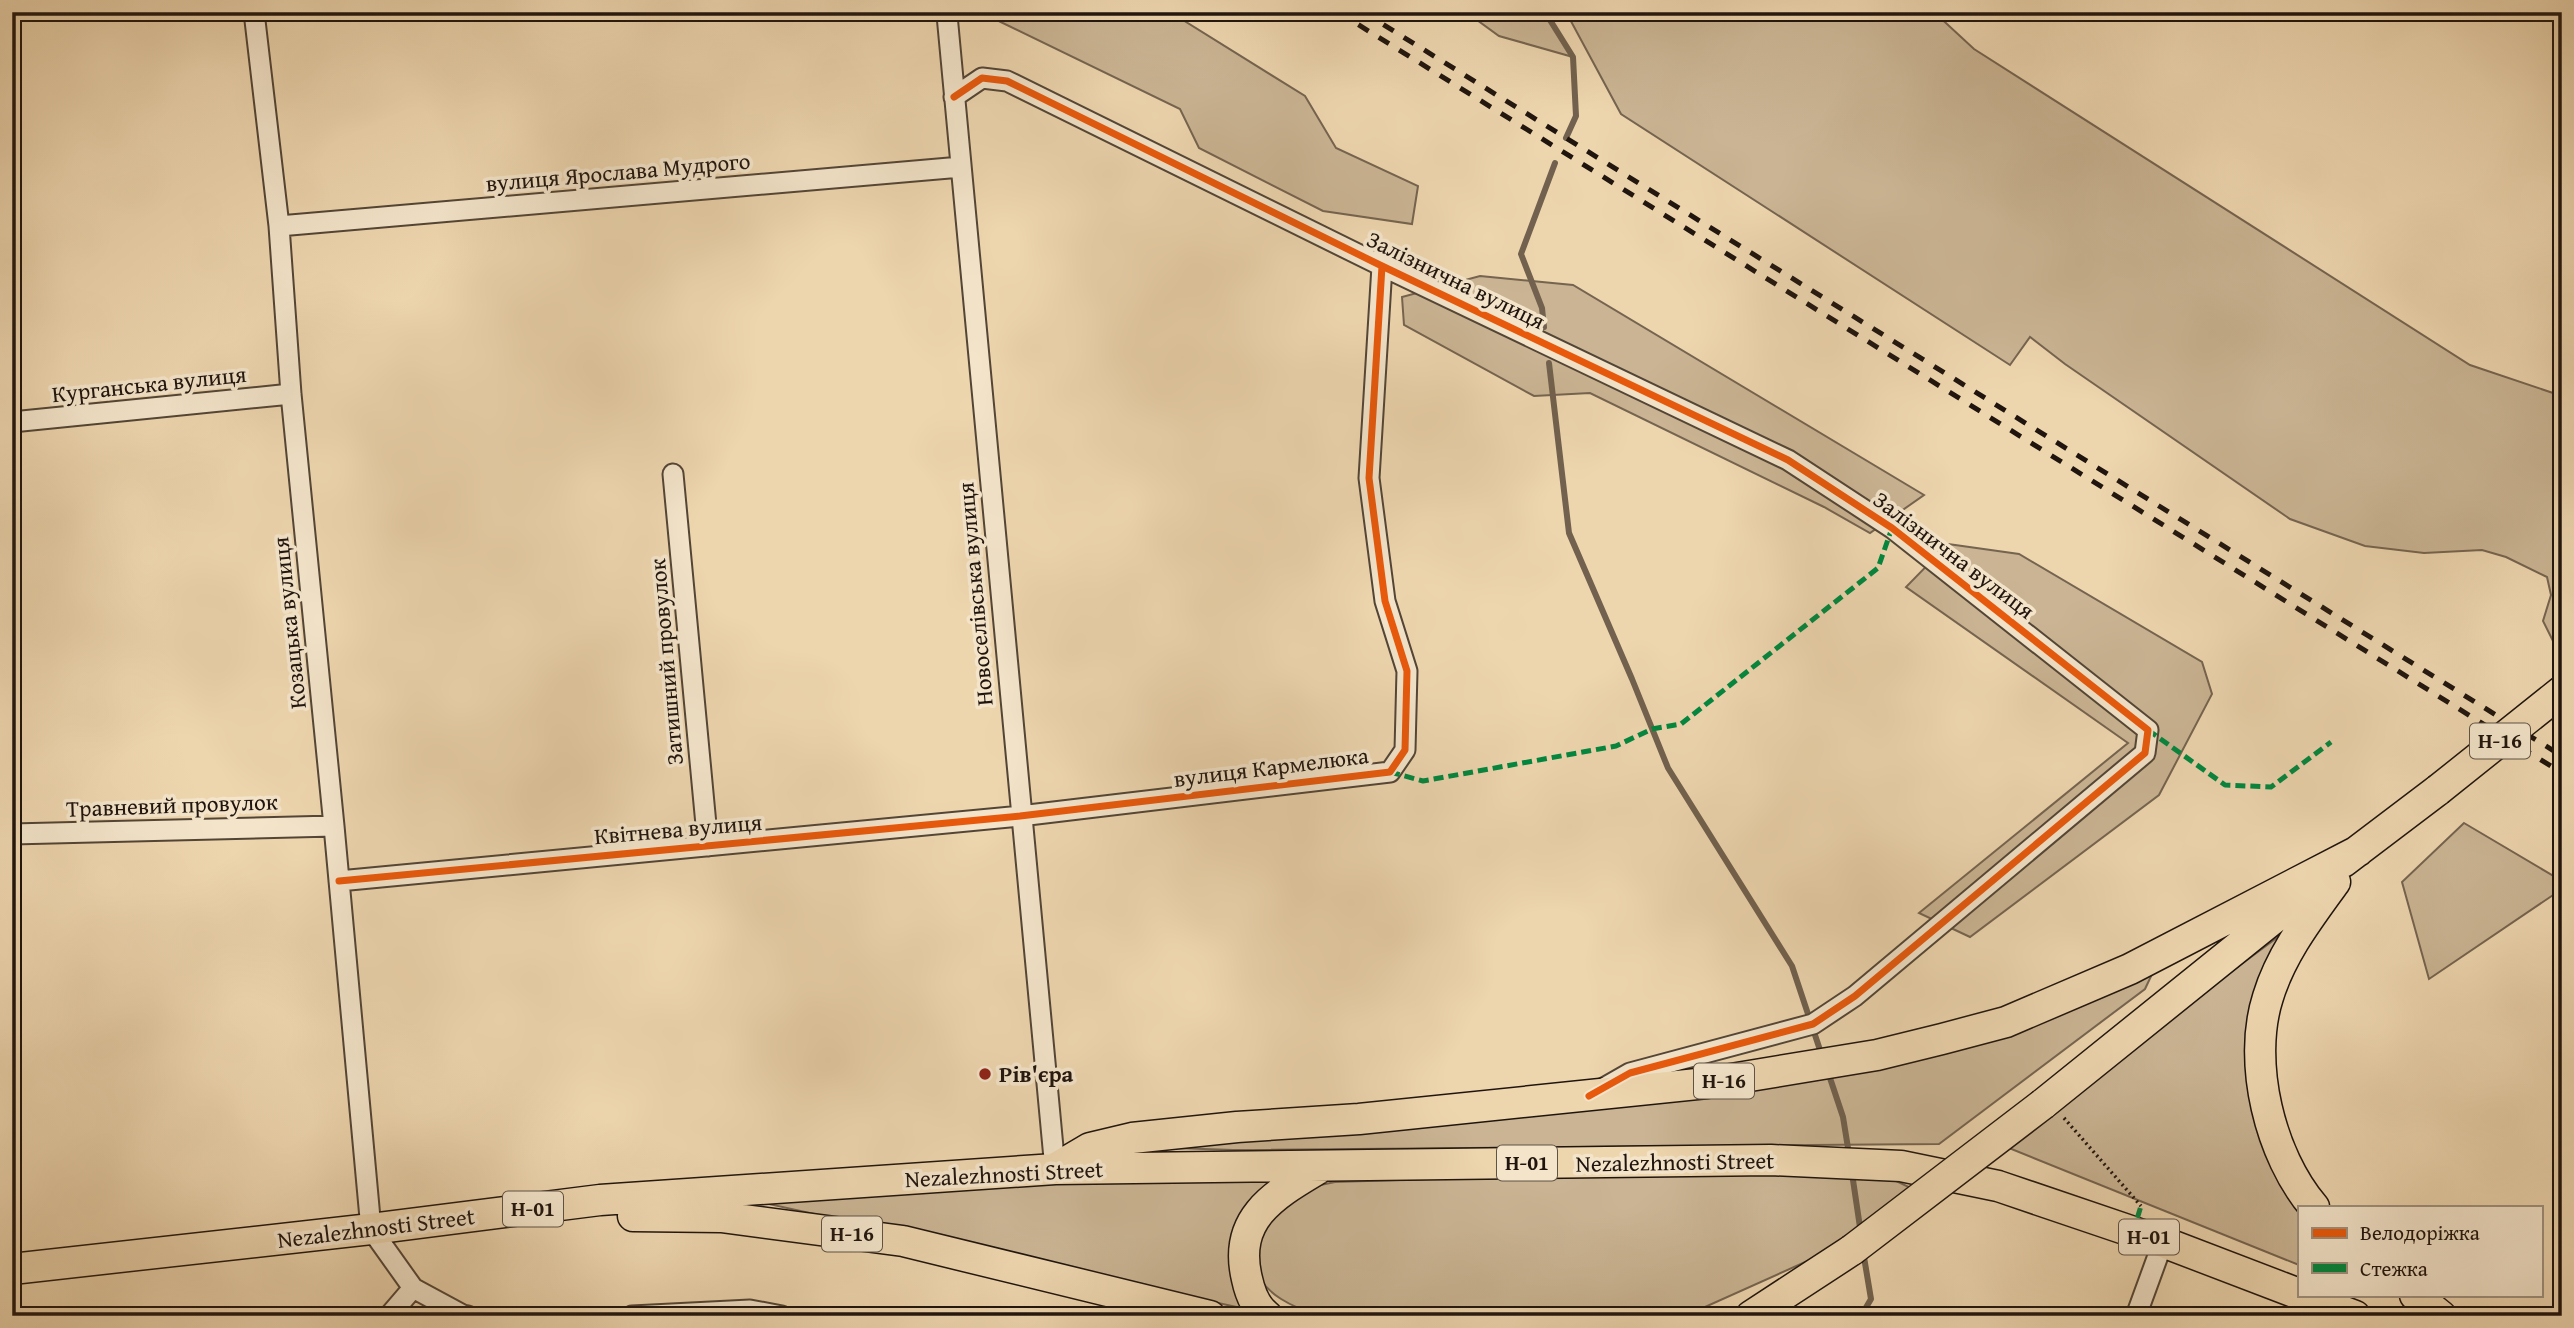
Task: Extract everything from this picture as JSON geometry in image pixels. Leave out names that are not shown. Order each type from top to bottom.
[{"type":"main road","name":"Н-16","points":[[1751,1316],[1852,1250],[2046,1102],[2562,691]]},
{"type":"main road","name":"Н-16","points":[[1055,1169],[1090,1147],[1132,1138],[1237,1127],[1359,1119],[1707,1083],[1877,1055],[2006,1022],[2130,969],[2358,851]]},
{"type":"main road","points":[[2313,1206],[2297,1186],[2274,1138],[2261,1063],[2262,1018],[2268,995],[2298,932],[2358,851]]},
{"type":"main road","name":"Nezalezhnosti Street","points":[[12,1269],[371,1229],[600,1200],[1055,1169],[1771,1160],[1901,1166],[1998,1186],[2163,1242]]},
{"type":"main road","points":[[1267,1316],[1259,1310],[1245,1271],[1245,1241],[1249,1227],[1261,1209],[1277,1194],[1321,1167]]},
{"type":"main road","name":"Н-16","points":[[486,1215],[720,1217],[903,1241],[1210,1316]]},
{"type":"main road","name":"Н-01","points":[[2163,1242],[2298,1294]]},
{"type":"main road","name":"Н-01","points":[[2303,1296],[2355,1316]]},
{"type":"main road","points":[[2416,1296],[2441,1316]]},
{"type":"street","name":"Козацька вулиця","points":[[254,12],[279,226],[291,394],[371,1229]]},
{"type":"street","name":"Новоселівська вулиця","points":[[947,15],[1055,1169]]},
{"type":"street","name":"Залізнична вулиця","points":[[954,97],[982,78],[1007,81],[1382,266],[1788,460],[1892,528],[2148,730],[2145,753],[1855,996],[1813,1024],[1630,1073],[1589,1096]]},
{"type":"street","name":"вулиця Ярослава Мудрого","points":[[279,226],[961,167]]},
{"type":"street","name":"вулиця Кармелюка","points":[[1020,816],[1390,772],[1405,750],[1407,671],[1385,601],[1369,478],[1382,266]]},
{"type":"street","name":"Курганська вулиця","points":[[12,422],[291,394]]},
{"type":"street","name":"Затишний провулок","points":[[673,474],[708,846]]},
{"type":"street","name":"Квітнева вулиця","points":[[339,881],[1020,816]]},
{"type":"street","name":"Травневий провулок","points":[[12,834],[334,826]]},
{"type":"street","points":[[371,1229],[414,1288],[468,1316]]},
{"type":"street","points":[[2136,1316],[2163,1242]]},
{"type":"street","points":[[389,1316],[414,1288]]},
{"type":"street","points":[[632,1316],[751,1310],[782,1316]]},
{"type":"path","points":[[2046,1102],[2141,1206]]},
{"type":"shaded area","points":[[980,12],[1170,12],[1305,96],[1336,148],[1418,186],[1412,224],[1323,211],[1199,148],[1180,109]]},
{"type":"shaded area","points":[[1466,12],[1545,12],[1573,57],[1499,36]]},
{"type":"shaded area","points":[[1566,12],[1934,12],[1974,49],[2470,365],[2562,396],[2562,659],[2543,621],[2551,595],[2547,577],[2506,557],[2482,550],[2424,553],[2365,546],[2290,519],[2030,337],[2010,365],[1621,114]]},
{"type":"shaded area","points":[[1480,276],[1573,285],[1924,495],[1870,533],[1824,507],[1590,393],[1534,396],[1404,325],[1402,297]]},
{"type":"shaded area","points":[[1948,544],[2019,554],[2202,662],[2212,694],[2159,795],[1970,937],[1919,913],[2128,743],[1906,587]]},
{"type":"shaded area","points":[[2464,823],[2562,881],[2562,889],[2429,979],[2402,882]]},
{"type":"shaded area","points":[[2290,928],[2253,1028],[2298,1206],[2298,1265],[1999,1144]]},
{"type":"shaded area","points":[[2153,972],[2145,989],[1939,1144],[1233,1150],[1113,1146],[1756,1088]]},
{"type":"shaded area","points":[[1658,1172],[1890,1178],[1915,1190],[1843,1245],[1685,1316],[1321,1316],[1301,1309],[1272,1293],[1259,1277],[1253,1264],[1254,1239],[1301,1189],[1335,1182]]},
{"type":"shaded area","points":[[1046,1181],[1287,1182],[1259,1196],[1250,1310],[742,1198]]},
{"type":"waterway","points":[[1545,12],[1573,57],[1576,116],[1566,138]]},
{"type":"waterway","points":[[1544,327],[1542,308],[1521,254],[1555,163]]},
{"type":"waterway","points":[[1549,363],[1569,533],[1668,768],[1792,966],[1821,1053]]},
{"type":"waterway","points":[[1829,1075],[1843,1117],[1848,1148]]},
{"type":"waterway","points":[[1853,1180],[1861,1234]]},
{"type":"waterway","points":[[1861,1316],[1871,1299],[1863,1251]]},
{"type":"railway","points":[[1338,12],[2562,773]]},
{"type":"railway","points":[[1363,12],[2562,756]]},
{"type":"marked path","points":[[1390,772],[1423,781],[1616,746],[1652,729],[1681,724],[1878,568],[1892,528]]},
{"type":"marked path","points":[[2148,730],[2225,785],[2271,787],[2331,742]]},
{"type":"marked path","points":[[2133,1232],[2141,1206]]},
{"type":"cycle path","points":[[954,97],[982,78],[1007,81],[1382,266],[1788,460],[1892,528],[2148,730],[2145,753],[1855,996],[1813,1024],[1630,1073],[1589,1096]]},
{"type":"cycle path","points":[[339,881],[1020,816],[1390,772],[1405,750],[1407,671],[1385,601],[1369,478],[1382,266]]},
{"type":"place","name":"Рів'єра","points":[[985,1074]]}]
